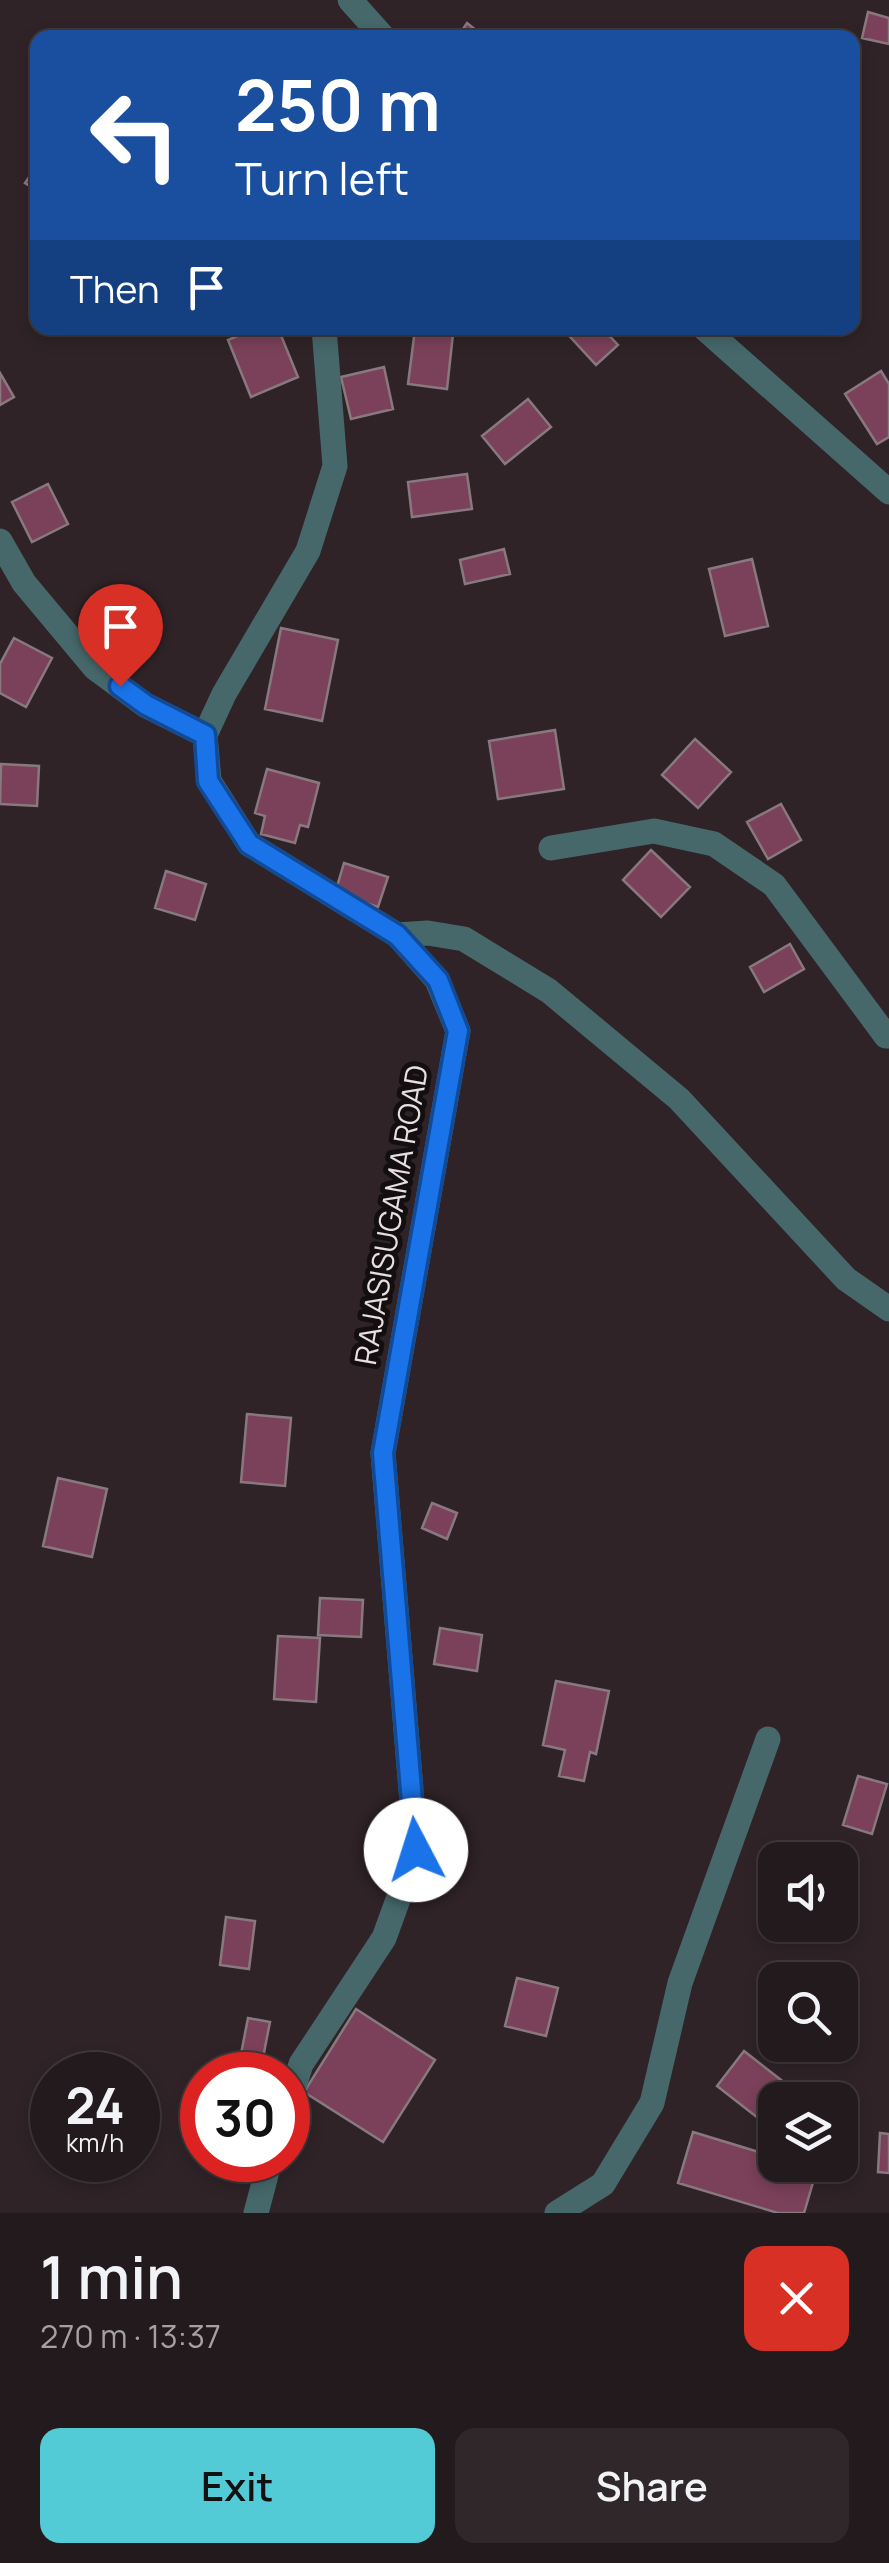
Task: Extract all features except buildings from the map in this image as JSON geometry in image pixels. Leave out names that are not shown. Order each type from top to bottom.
[{"type":"street","points":[[350,0],[377,30]]},
{"type":"street","points":[[0,541],[24,583],[95,668],[146,705],[205,735],[224,694],[308,550],[335,466],[325,335]]},
{"type":"street","points":[[712,335],[889,492]]},
{"type":"street","name":"RAJASISUGAMA ROAD","points":[[205,735],[208,781],[249,844],[397,935],[438,980],[458,1031],[383,1453],[416,1850],[384,1938],[308,2052]]},
{"type":"street","points":[[551,848],[654,831],[714,844],[774,885],[889,1036]]},
{"type":"street","points":[[397,935],[428,933],[464,939],[549,991],[678,1099],[846,1279],[889,1309]]},
{"type":"street","points":[[557,2213],[603,2184],[652,2103],[680,1983],[768,1739]]},
{"type":"street","points":[[256,2213],[264,2182]]},
{"type":"route","points":[[120,686],[146,705],[205,735],[208,781],[249,844],[397,935],[438,980],[458,1031],[383,1453],[416,1850]]}]
